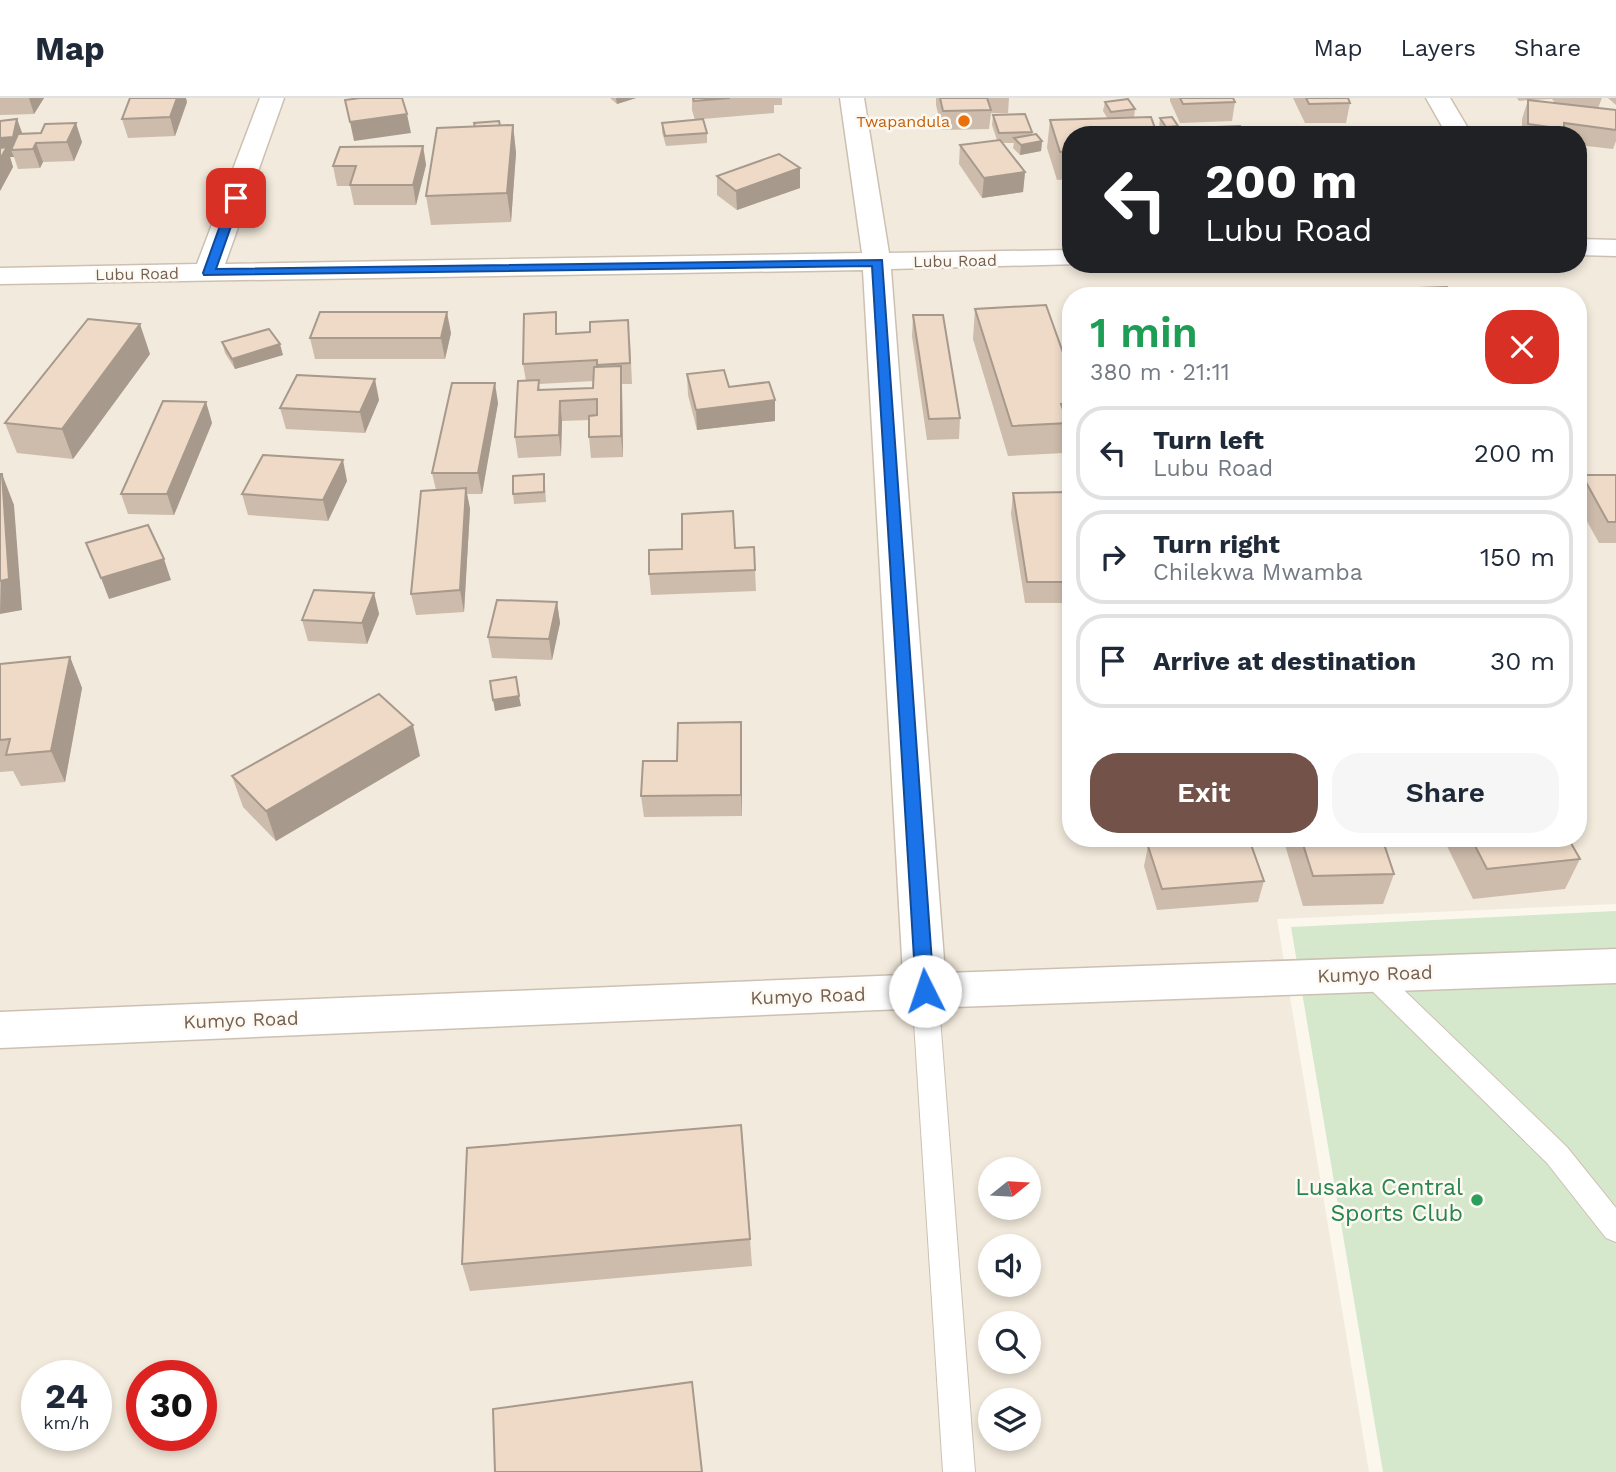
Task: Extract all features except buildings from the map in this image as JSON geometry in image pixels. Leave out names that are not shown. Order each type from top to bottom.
[{"type":"street","points":[[208,273],[272,98]]},
{"type":"street","points":[[852,98],[877,263],[925,991]]},
{"type":"street","points":[[1438,98],[1455,126]]},
{"type":"street","points":[[1587,247],[1616,248]]},
{"type":"street","name":"Lubu Road","points":[[0,276],[1062,258]]},
{"type":"street","name":"Kumyo Road","points":[[0,1030],[1616,965]]},
{"type":"lane","points":[[1372,975],[1557,1155],[1616,1229]]},
{"type":"lane","points":[[925,991],[959,1472]]},
{"type":"shaded area","points":[[0,98],[1616,98],[1616,904],[1277,919],[1369,1472],[0,1472]]},
{"type":"green space","name":"Lusaka Central Sports Club","points":[[1616,911],[1616,1472],[1383,1472],[1291,927]]},
{"type":"place","name":"Twapandula","points":[[964,121]]},
{"type":"place","name":"Lusaka Central Sports Club","points":[[1477,1200]]},
{"type":"route","points":[[236,198],[208,273],[877,263],[925,991]]}]
